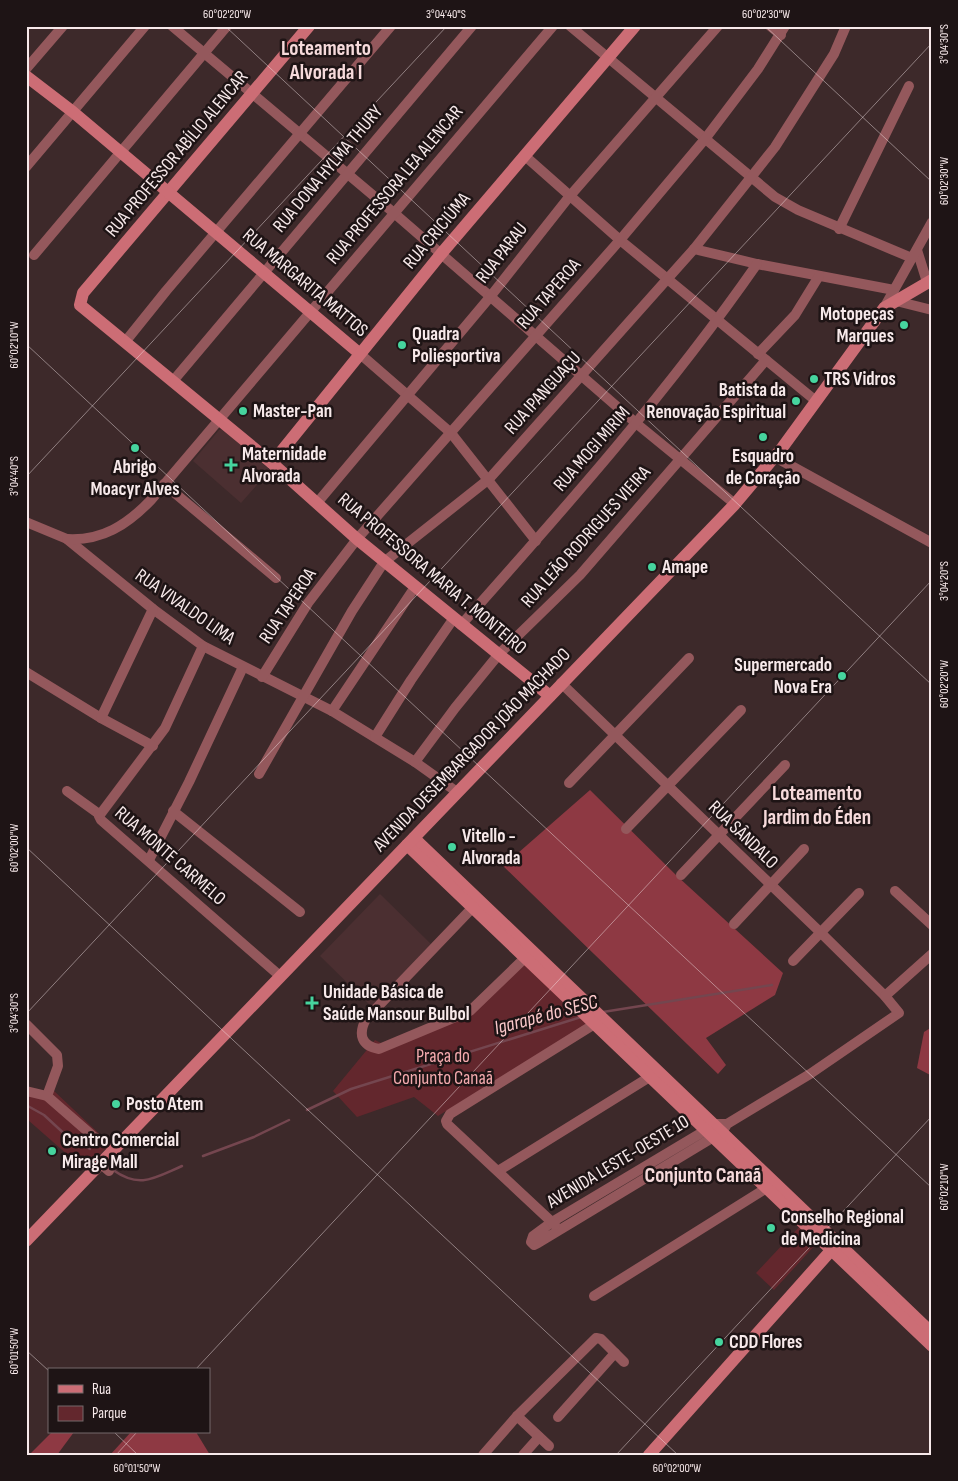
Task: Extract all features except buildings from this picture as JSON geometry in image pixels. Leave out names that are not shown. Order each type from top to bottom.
[{"type":"street","points":[[26,70],[63,26]]},
{"type":"street","points":[[26,167],[145,26]]},
{"type":"street","points":[[172,26],[394,213],[637,424],[735,504]]},
{"type":"street","points":[[34,255],[227,26]]},
{"type":"street","name":"RUA PROFESSOR ABÍLIO ALENCAR","points":[[82,308],[80,302],[83,293],[309,26]]},
{"type":"street","points":[[125,342],[215,232],[390,26]]},
{"type":"street","name":"RUA DONA HYLMA THURY","points":[[173,381],[472,26]]},
{"type":"street","name":"RUA PROFESSORA LEA ALENCAR","points":[[67,539],[93,538],[109,533],[137,514],[220,420],[553,26]]},
{"type":"street","points":[[570,26],[751,179],[798,210],[840,229],[914,254],[929,281]]},
{"type":"street","name":"RUA CRICIÚMA","points":[[272,463],[359,353],[441,254],[635,26]]},
{"type":"street","name":"RUA PARAU","points":[[316,503],[490,297],[569,197],[718,26]]},
{"type":"street","points":[[770,26],[783,30]]},
{"type":"street","name":"RUA IPANGUAÇU","points":[[259,774],[352,611],[384,562],[489,479],[694,249],[751,179],[796,115],[834,54],[846,26]]},
{"type":"street","name":"RUA TAPEROA","points":[[262,676],[308,604],[356,539],[620,240],[705,139],[758,69],[783,30]]},
{"type":"street","name":"RUA MARGARITA MATTOS","points":[[26,76],[121,153],[451,432],[536,541]]},
{"type":"street","points":[[840,229],[909,86]]},
{"type":"street","points":[[525,156],[569,197],[620,240],[816,401]]},
{"type":"street","points":[[895,296],[914,254],[932,222]]},
{"type":"street","points":[[694,249],[819,276],[895,296],[932,310]]},
{"type":"street","name":"RUA MOGI MIRIM","points":[[375,738],[457,622],[536,541],[637,424],[718,320],[757,264]]},
{"type":"street","name":"RUA LEÃO RODRIGUES VIEIRA","points":[[415,762],[455,708],[499,654],[580,575],[635,513],[795,315],[819,276]]},
{"type":"street","name":"AVENIDA DESEMBARGADOR JOÃO MACHADO","points":[[26,1241],[105,1167],[115,1147],[735,504],[775,456],[884,308],[895,296],[929,281]]},
{"type":"street","points":[[911,290],[913,304]]},
{"type":"street","name":"RUA PROFESSORA MARIA T. MONTEIRO","points":[[82,308],[272,463],[356,539],[415,588],[550,696]]},
{"type":"street","points":[[775,456],[932,543]]},
{"type":"street","points":[[164,484],[276,578]]},
{"type":"street","name":"RUA VIVALDO LIMA","points":[[26,522],[67,539],[153,609],[203,646],[332,711],[415,762],[456,792]]},
{"type":"street","points":[[332,711],[415,588]]},
{"type":"street","points":[[101,718],[153,609]]},
{"type":"street","name":"RUA MONTE CARMELO","points":[[203,646],[165,728],[99,814],[101,820],[280,976]]},
{"type":"street","points":[[569,783],[689,658]]},
{"type":"street","points":[[149,860],[243,667]]},
{"type":"street","points":[[26,672],[101,718],[153,746]]},
{"type":"street","name":"RUA SÂNDALO","points":[[562,684],[820,932],[885,996],[899,1013]]},
{"type":"street","points":[[626,829],[741,710]]},
{"type":"street","points":[[681,875],[785,765]]},
{"type":"street","points":[[66,791],[99,814]]},
{"type":"street","points":[[173,811],[300,912]]},
{"type":"street","points":[[411,842],[655,1075],[717,1130],[770,1186],[834,1247],[932,1346]]},
{"type":"street","points":[[734,924],[804,849]]},
{"type":"street","points":[[895,890],[932,925]]},
{"type":"street","points":[[793,961],[859,893]]},
{"type":"street","points":[[476,905],[366,1019],[360,1036],[371,1048],[379,1049],[470,1012],[529,954]]},
{"type":"street","points":[[885,996],[932,954]]},
{"type":"street","name":"AVENIDA LESTE-OESTE 10","points":[[498,1171],[556,1226],[810,1074],[899,1013]]},
{"type":"street","points":[[599,1022],[450,1114],[446,1117],[447,1124],[498,1171],[655,1075]]},
{"type":"street","points":[[26,1024],[58,1055],[58,1066],[47,1096]]},
{"type":"street","points":[[26,1091],[47,1096],[94,1137],[115,1147]]},
{"type":"street","points":[[594,1296],[770,1186]]},
{"type":"street","points":[[834,1247],[932,1333]]},
{"type":"street","points":[[649,1455],[834,1247]]},
{"type":"street","points":[[483,1455],[517,1416],[596,1338],[601,1339],[624,1362]]},
{"type":"street","points":[[558,1417],[615,1353]]},
{"type":"street","points":[[517,1416],[549,1446]]},
{"type":"street","points":[[522,1455],[539,1437]]},
{"type":"shaded area","name":"Maternidade Alvorada","points":[[223,429],[270,470],[241,503],[193,461],[219,430]]},
{"type":"shaded area","points":[[590,790],[677,876],[783,973],[775,995],[706,1038],[726,1065],[718,1074],[503,866]]},
{"type":"shaded area","points":[[380,894],[431,944],[372,1007],[320,956]]},
{"type":"shaded area","points":[[932,1027],[932,1076],[917,1068],[924,1032]]},
{"type":"shaded area","points":[[50,1434],[73,1434],[57,1455],[29,1455]]},
{"type":"shaded area","points":[[129,1434],[197,1434],[210,1455],[110,1455]]},
{"type":"green space","name":"Praça do Conjunto Canaã","points":[[528,961],[592,1021],[438,1116],[414,1097],[357,1117],[333,1091],[375,1040],[389,1047],[474,1011]]},
{"type":"green space","points":[[26,1087],[42,1091],[53,1090],[110,1144],[85,1170],[28,1120],[26,1121]]},
{"type":"green space","points":[[800,1226],[817,1243],[774,1290],[756,1273]]},
{"type":"waterway","name":"Igarapé do SESC","points":[[603,1012],[772,985]]},
{"type":"waterway","name":"Igarapé do SESC","points":[[307,1110],[351,1089],[581,1017]]},
{"type":"waterway","name":"Igarapé do SESC","points":[[26,1105],[44,1115],[70,1139],[90,1149]]},
{"type":"waterway","name":"Igarapé do SESC","points":[[203,1156],[254,1137],[289,1120]]},
{"type":"waterway","name":"Igarapé do SESC","points":[[113,1170],[131,1179],[147,1180],[182,1166]]},
{"type":"place","name":"Motopeças Marques","points":[[904,325]]},
{"type":"place","name":"Quadra Poliesportiva","points":[[402,345]]},
{"type":"place","name":"TRS Vidros","points":[[814,379]]},
{"type":"place","name":"Batista da Renovação Espiritual","points":[[796,401]]},
{"type":"place","name":"Master-Pan","points":[[243,411]]},
{"type":"place","name":"Esquadro de Coração","points":[[763,437]]},
{"type":"place","name":"Abrigo Moacyr Alves","points":[[135,448]]},
{"type":"place","name":"Maternidade Alvorada","points":[[231,465]]},
{"type":"place","name":"Amape","points":[[652,567]]},
{"type":"place","name":"Supermercado Nova Era","points":[[842,676]]},
{"type":"place","name":"Vitello - Alvorada","points":[[452,847]]},
{"type":"place","name":"Unidade Básica de Saúde Mansour Bulbol","points":[[312,1003]]},
{"type":"place","name":"Posto Atem","points":[[116,1104]]},
{"type":"place","name":"Centro Comercial Mirage Mall","points":[[52,1151]]},
{"type":"place","name":"Conselho Regional de Medicina","points":[[771,1228]]},
{"type":"place","name":"CDD Flores","points":[[719,1342]]},
{"type":"district","name":"Loteamento Alvorada I","points":[[326,60]]},
{"type":"district","name":"Loteamento Jardim do Éden","points":[[817,805]]},
{"type":"district","name":"Conjunto Canaã","points":[[703,1175]]}]
